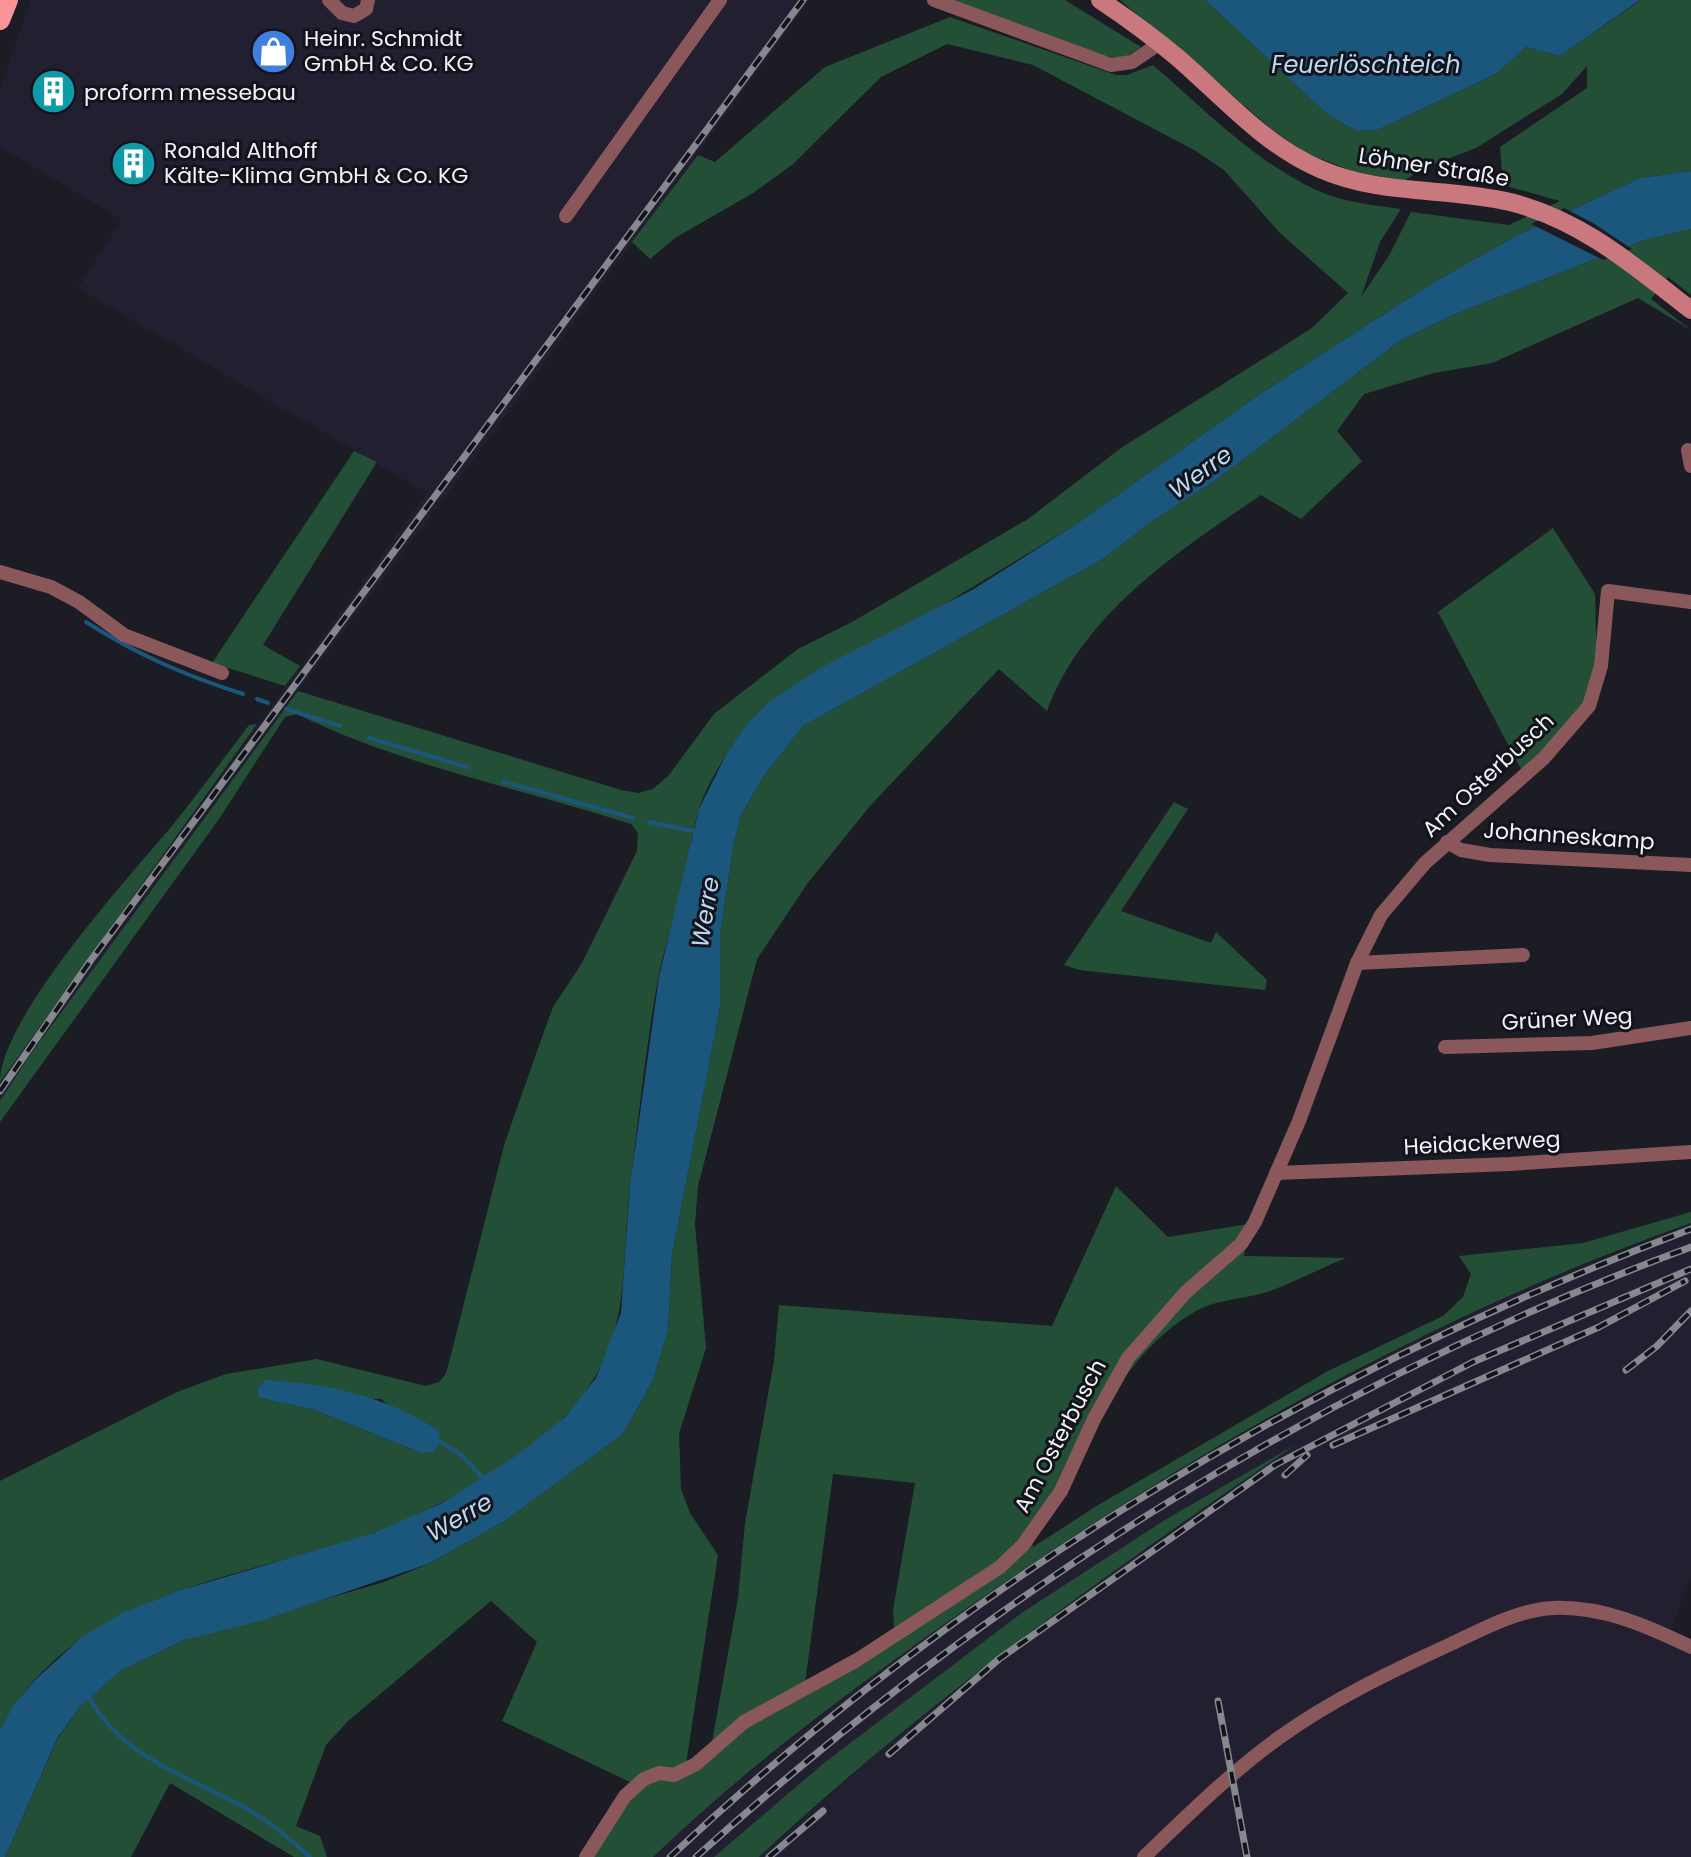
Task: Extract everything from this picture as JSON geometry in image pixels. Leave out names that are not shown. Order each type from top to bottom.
[{"type":"main road","points":[[0,20],[8,0]]},
{"type":"main road","name":"Löhner Straße","points":[[1100,0],[1160,43],[1251,124],[1285,150],[1321,170],[1359,182],[1511,202],[1546,213],[1596,238],[1691,310]]},
{"type":"street","points":[[329,0],[342,13],[354,16],[366,9],[368,0]]},
{"type":"street","points":[[566,216],[720,0]]},
{"type":"street","points":[[934,0],[1111,65],[1132,62],[1160,43]]},
{"type":"street","points":[[1688,450],[1691,466]]},
{"type":"street","points":[[0,572],[51,587],[79,602],[124,635],[188,663],[222,673]]},
{"type":"street","name":"Am Osterbusch","points":[[586,1857],[625,1796],[644,1779],[659,1773],[674,1775],[696,1764],[744,1722],[857,1660],[1000,1567],[1023,1545],[1061,1491],[1094,1419],[1128,1358],[1186,1292],[1241,1244],[1255,1222],[1357,963],[1381,915],[1447,842],[1544,758],[1589,706],[1601,666],[1608,591],[1691,602]]},
{"type":"street","name":"Johanneskamp","points":[[1447,842],[1461,850],[1490,855],[1691,865]]},
{"type":"street","points":[[1357,963],[1523,955]]},
{"type":"street","name":"Grüner Weg","points":[[1445,1047],[1592,1043],[1691,1028]]},
{"type":"street","name":"Heidackerweg","points":[[1276,1173],[1479,1166],[1691,1152]]},
{"type":"street","points":[[1144,1857],[1204,1799],[1279,1737],[1324,1708],[1404,1666],[1513,1616],[1550,1608],[1590,1609],[1630,1620],[1691,1647]]},
{"type":"shaded area","points":[[31,0],[810,0],[477,455],[211,807],[0,1101],[0,1082],[22,1049],[427,493],[78,288],[122,220],[0,147],[0,89]]},
{"type":"shaded area","points":[[1691,1223],[1691,1578],[1669,1633],[1691,1643],[1691,1857],[759,1857],[892,1740],[890,1738],[824,1763],[714,1857],[653,1857],[697,1815],[882,1667],[1143,1489],[1406,1344],[1535,1285]]},
{"type":"green space","points":[[953,0],[1065,0],[1141,47],[1123,59],[1100,55]]},
{"type":"green space","points":[[1120,0],[1205,0],[1326,113],[1356,131],[1377,130],[1496,74],[1526,47],[1560,56],[1641,0],[1691,0],[1691,171],[1640,178],[1516,236],[1434,282],[1260,394],[1078,523],[747,724],[714,776],[699,809],[660,968],[643,1079],[624,1274],[614,1332],[604,1360],[566,1415],[501,1467],[420,1514],[371,1534],[214,1579],[114,1619],[70,1647],[31,1684],[0,1730],[0,1481],[177,1392],[226,1374],[317,1359],[426,1386],[439,1382],[446,1374],[505,1142],[553,1007],[582,963],[637,851],[638,833],[631,824],[420,762],[297,714],[285,717],[219,819],[0,1122],[0,1101],[30,1055],[298,691],[621,790],[638,793],[653,789],[669,775],[714,714],[798,649],[852,622],[1028,519],[1121,448],[1312,328],[1348,293],[1280,233],[1224,170],[1196,151],[1033,65],[947,44],[881,77],[792,165],[753,193],[675,238],[650,259],[632,242],[698,155],[715,162],[825,67],[950,17],[1116,75],[1127,75],[1153,65],[1230,133],[1293,178],[1336,197],[1401,209],[1380,242],[1361,297],[1390,254],[1411,212],[1509,225],[1560,201],[1503,185],[1500,147],[1587,88],[1587,66],[1562,94],[1476,148],[1421,169],[1404,181],[1352,171],[1306,153],[1273,130]],"holes":[[[260,1398],[382,1399],[422,1453],[315,1410]]]},
{"type":"green space","points":[[1691,229],[1691,295],[1668,277],[1651,299],[1691,330],[1638,298],[1492,363],[1434,373],[1364,394],[1337,431],[1362,461],[1301,519],[1261,495],[1167,562],[1109,614],[1084,644],[1063,676],[1047,711],[999,669],[870,806],[807,884],[757,959],[698,1186],[695,1225],[706,1348],[679,1434],[681,1489],[690,1513],[718,1555],[686,1764],[712,1742],[738,1598],[745,1523],[774,1361],[779,1305],[1052,1326],[1116,1186],[1168,1237],[1248,1224],[1244,1256],[1346,1258],[1267,1292],[1200,1309],[1164,1334],[1140,1358],[1098,1417],[1032,1543],[1033,1547],[1098,1505],[1328,1371],[1443,1316],[1463,1297],[1471,1274],[1459,1256],[1583,1243],[1691,1212],[1691,1223],[1500,1300],[1407,1344],[1315,1392],[1137,1495],[966,1609],[844,1697],[765,1758],[653,1857],[581,1857],[634,1784],[502,1721],[537,1642],[491,1601],[348,1721],[326,1745],[296,1826],[320,1836],[327,1857],[294,1857],[170,1783],[131,1857],[5,1857],[58,1738],[80,1707],[120,1671],[184,1640],[384,1582],[428,1564],[505,1521],[623,1434],[653,1380],[668,1330],[672,1255],[720,1008],[720,934],[734,842],[741,815],[763,777],[803,726],[1101,560],[1155,519],[1213,482],[1401,340],[1451,316],[1645,240]],"holes":[[[833,1474],[915,1483],[893,1610],[895,1640],[804,1691]]]},
{"type":"green space","points":[[354,451],[377,462],[263,645],[300,666],[285,686],[212,663]]},
{"type":"green space","points":[[1553,528],[1595,594],[1597,667],[1582,710],[1522,771],[1438,612]]},
{"type":"green space","points":[[257,724],[0,1082],[6,1055],[21,1023],[69,950],[181,815],[249,725]]},
{"type":"green space","points":[[1174,802],[1188,809],[1121,911],[1211,943],[1216,932],[1267,980],[1265,990],[1079,970],[1064,965]]},
{"type":"green space","points":[[1297,1444],[1157,1540],[1020,1640],[887,1745],[759,1857],[714,1857],[824,1763],[1023,1612],[1168,1518]]},
{"type":"water","name":"Feuerlöschteich","points":[[1205,0],[1640,0],[1560,56],[1526,47],[1496,74],[1377,130],[1356,131],[1326,113]]},
{"type":"water","name":"Werre","points":[[1691,171],[1691,229],[1645,240],[1600,257],[1451,316],[1401,340],[1213,482],[1155,519],[1101,560],[803,726],[763,777],[741,815],[734,842],[720,934],[720,1008],[672,1255],[668,1330],[653,1380],[623,1434],[505,1521],[428,1564],[260,1621],[184,1640],[120,1671],[80,1707],[58,1737],[5,1857],[0,1857],[0,1730],[13,1706],[35,1680],[81,1638],[122,1613],[178,1591],[374,1533],[440,1504],[513,1458],[565,1417],[596,1378],[621,1313],[630,1185],[659,977],[699,809],[727,753],[747,724],[770,701],[824,666],[972,590],[1078,523],[1260,394],[1434,282],[1516,236],[1640,178]]},
{"type":"water","points":[[266,1380],[334,1389],[378,1401],[439,1431],[440,1442],[433,1452],[422,1453],[315,1410],[260,1398],[257,1389]]},
{"type":"pier","points":[[1564,208],[1632,249],[1603,260],[1531,224]]},
{"type":"waterway","points":[[86,622],[162,663],[243,694]]},
{"type":"waterway","points":[[257,699],[268,703]]},
{"type":"waterway","points":[[286,709],[340,726]]},
{"type":"waterway","points":[[369,738],[467,767]]},
{"type":"waterway","points":[[504,782],[633,818]]},
{"type":"waterway","points":[[649,822],[698,832]]},
{"type":"waterway","name":"Werre","points":[[440,1442],[460,1454],[483,1478]]},
{"type":"waterway","points":[[90,1699],[104,1720],[141,1753],[251,1811],[310,1857]]},
{"type":"railway","points":[[0,1091],[91,960],[803,0]]},
{"type":"railway","points":[[670,1857],[783,1757],[901,1662],[1023,1574],[1150,1493],[1280,1417],[1414,1348],[1551,1285],[1691,1229]]},
{"type":"railway","points":[[696,1857],[807,1761],[923,1670],[1042,1584],[1165,1504],[1291,1430],[1421,1363],[1554,1301],[1691,1247]]},
{"type":"railway","points":[[889,1754],[999,1659],[1275,1465],[1473,1362],[1691,1269]]},
{"type":"railway","points":[[1333,1445],[1599,1327],[1685,1281]]},
{"type":"railway","points":[[1626,1370],[1657,1346],[1691,1311]]},
{"type":"railway","points":[[1285,1475],[1307,1455]]},
{"type":"railway","points":[[1218,1701],[1247,1857]]},
{"type":"railway","points":[[769,1857],[823,1811]]},
{"type":"place","name":"Heinr. Schmidt GmbH & Co. KG","points":[[273,51]]},
{"type":"place","name":"proform messebau","points":[[53,92]]},
{"type":"place","name":"Ronald Althoff Kälte-Klima GmbH & Co. KG","points":[[133,163]]}]
